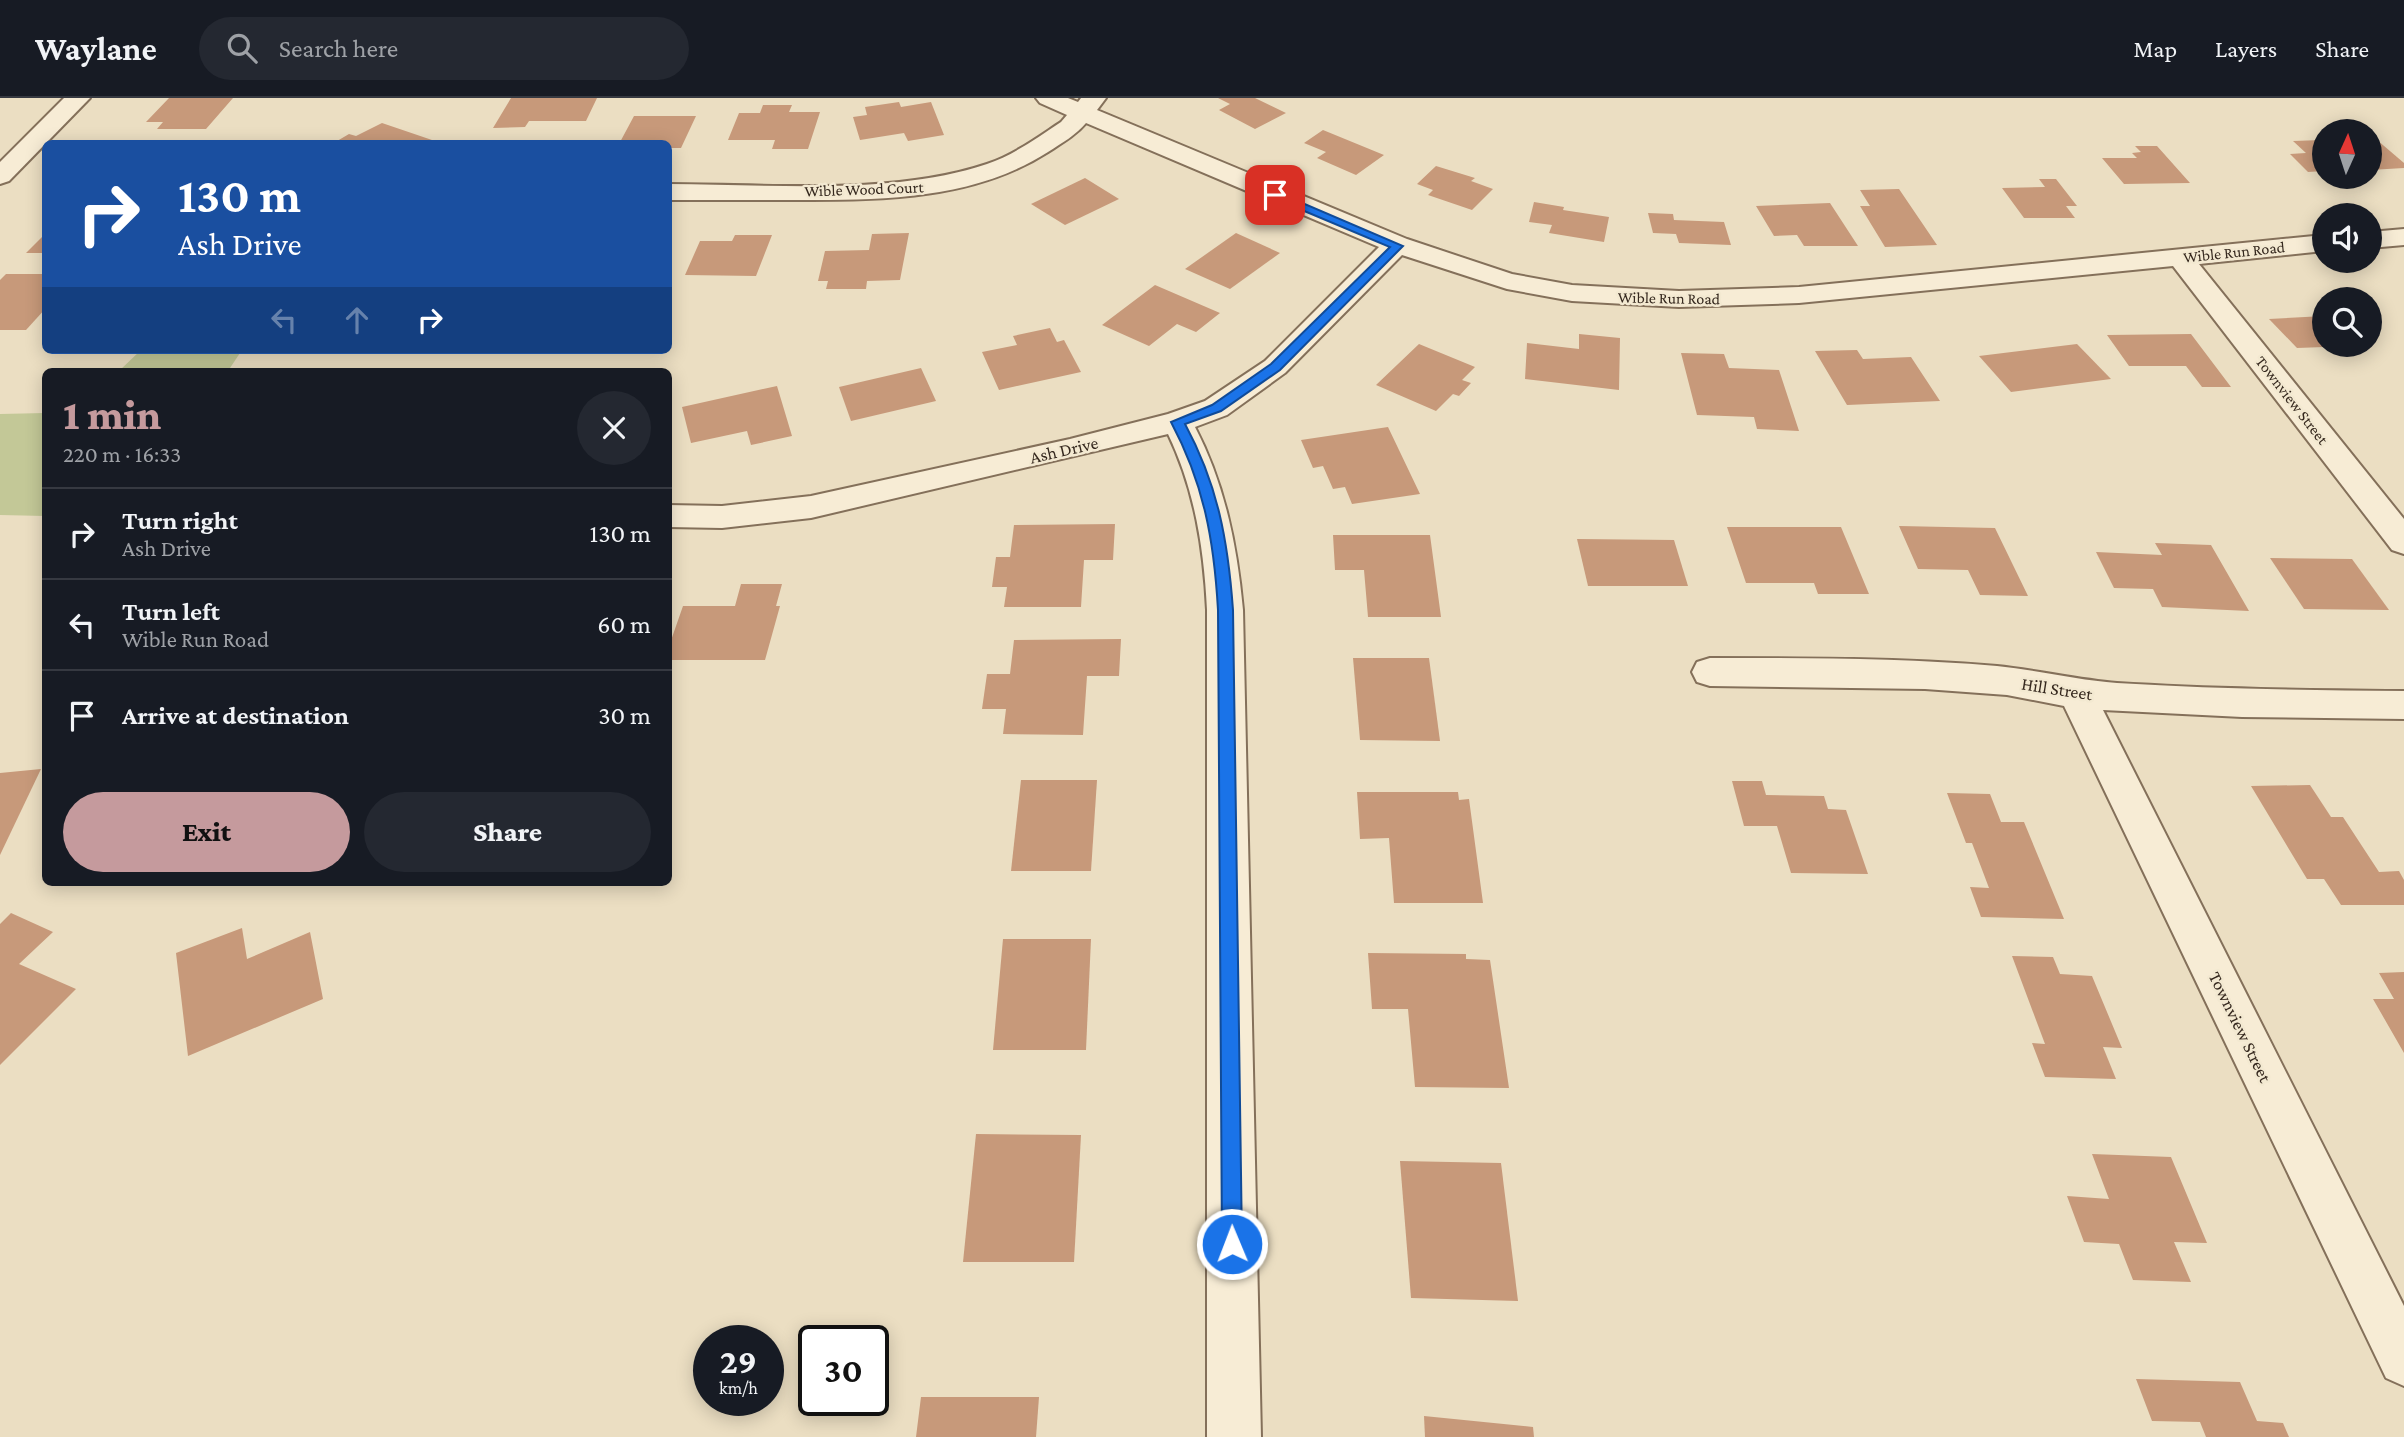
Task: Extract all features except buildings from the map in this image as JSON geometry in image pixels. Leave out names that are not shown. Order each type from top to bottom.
[{"type":"street","points":[[0,176],[78,98]]},
{"type":"street","name":"Wible Run Road","points":[[1048,98],[1088,105],[1397,246],[1507,281],[1572,293],[1679,299],[1799,295],[2312,244]]},
{"type":"street","name":"Wible Wood Court","points":[[672,192],[881,192],[941,185],[998,169],[1020,159],[1070,127],[1088,105]]},
{"type":"street","points":[[2382,239],[2404,237]]},
{"type":"street","name":"Ash Drive","points":[[672,516],[748,515],[811,507],[1056,452],[1177,422],[1216,408],[1275,367],[1397,246]]},
{"type":"street","name":"Townview Street","points":[[2180,257],[2404,542]]},
{"type":"street","points":[[1177,422],[1192,450],[1210,499],[1222,554],[1225,610],[1234,1437]]},
{"type":"street","name":"Hill Street","points":[[1710,672],[1805,671],[1939,676],[2000,680],[2077,694],[2194,701],[2404,705]]},
{"type":"street","name":"Townview Street","points":[[2077,694],[2404,1360]]},
{"type":"green space","points":[[137,354],[239,354],[230,368],[122,368]]},
{"type":"green space","points":[[42,413],[42,516],[0,515],[0,414]]},
{"type":"route","points":[[1232,1244],[1225,610],[1222,554],[1210,499],[1192,450],[1177,422],[1216,408],[1275,367],[1397,246],[1275,195]]}]
